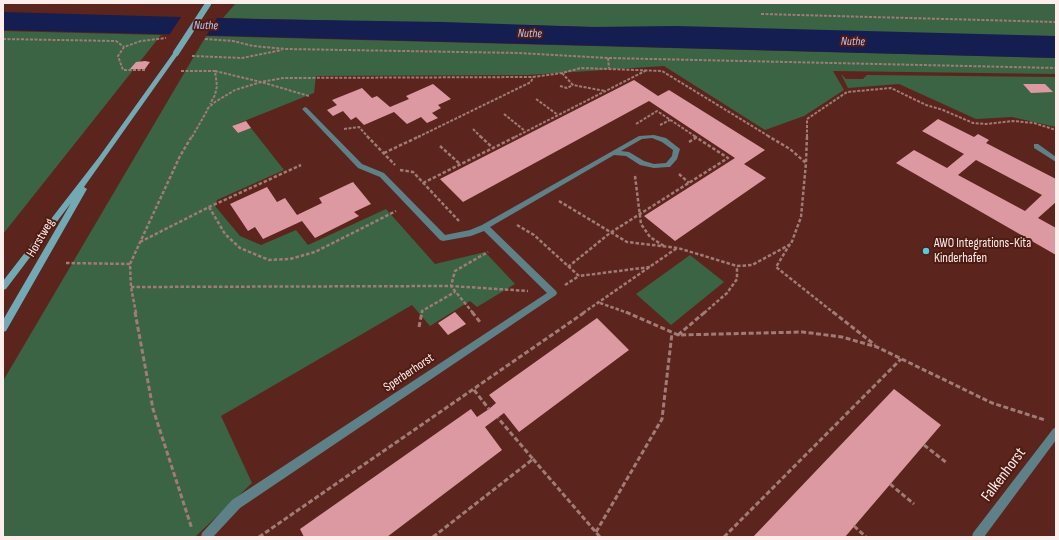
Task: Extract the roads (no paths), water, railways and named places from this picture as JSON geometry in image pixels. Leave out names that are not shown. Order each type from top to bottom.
[{"type":"street","name":"Horstweg","points":[[3,287],[101,159],[176,54],[208,3]]},
{"type":"street","points":[[305,109],[360,166],[382,175],[443,238],[485,227],[545,192],[613,153],[641,137],[652,136],[664,140],[677,149],[676,157],[668,164],[654,166],[642,163],[627,154],[613,153]]},
{"type":"street","points":[[1036,146],[1056,160]]},
{"type":"street","name":"Horstweg","points":[[3,328],[101,159]]},
{"type":"street","name":"Sperberhorst","points":[[206,537],[236,504],[553,293],[485,227]]},
{"type":"street","name":"Falkenhorst","points":[[977,537],[1056,432]]},
{"type":"water","name":"Nuthe","points":[[3,12],[253,19],[443,22],[591,27],[676,26],[1056,36],[1056,58],[3,30]]},
{"type":"place","name":"AWO Integrations-Kita Kinderhafen","points":[[926,251]]}]
